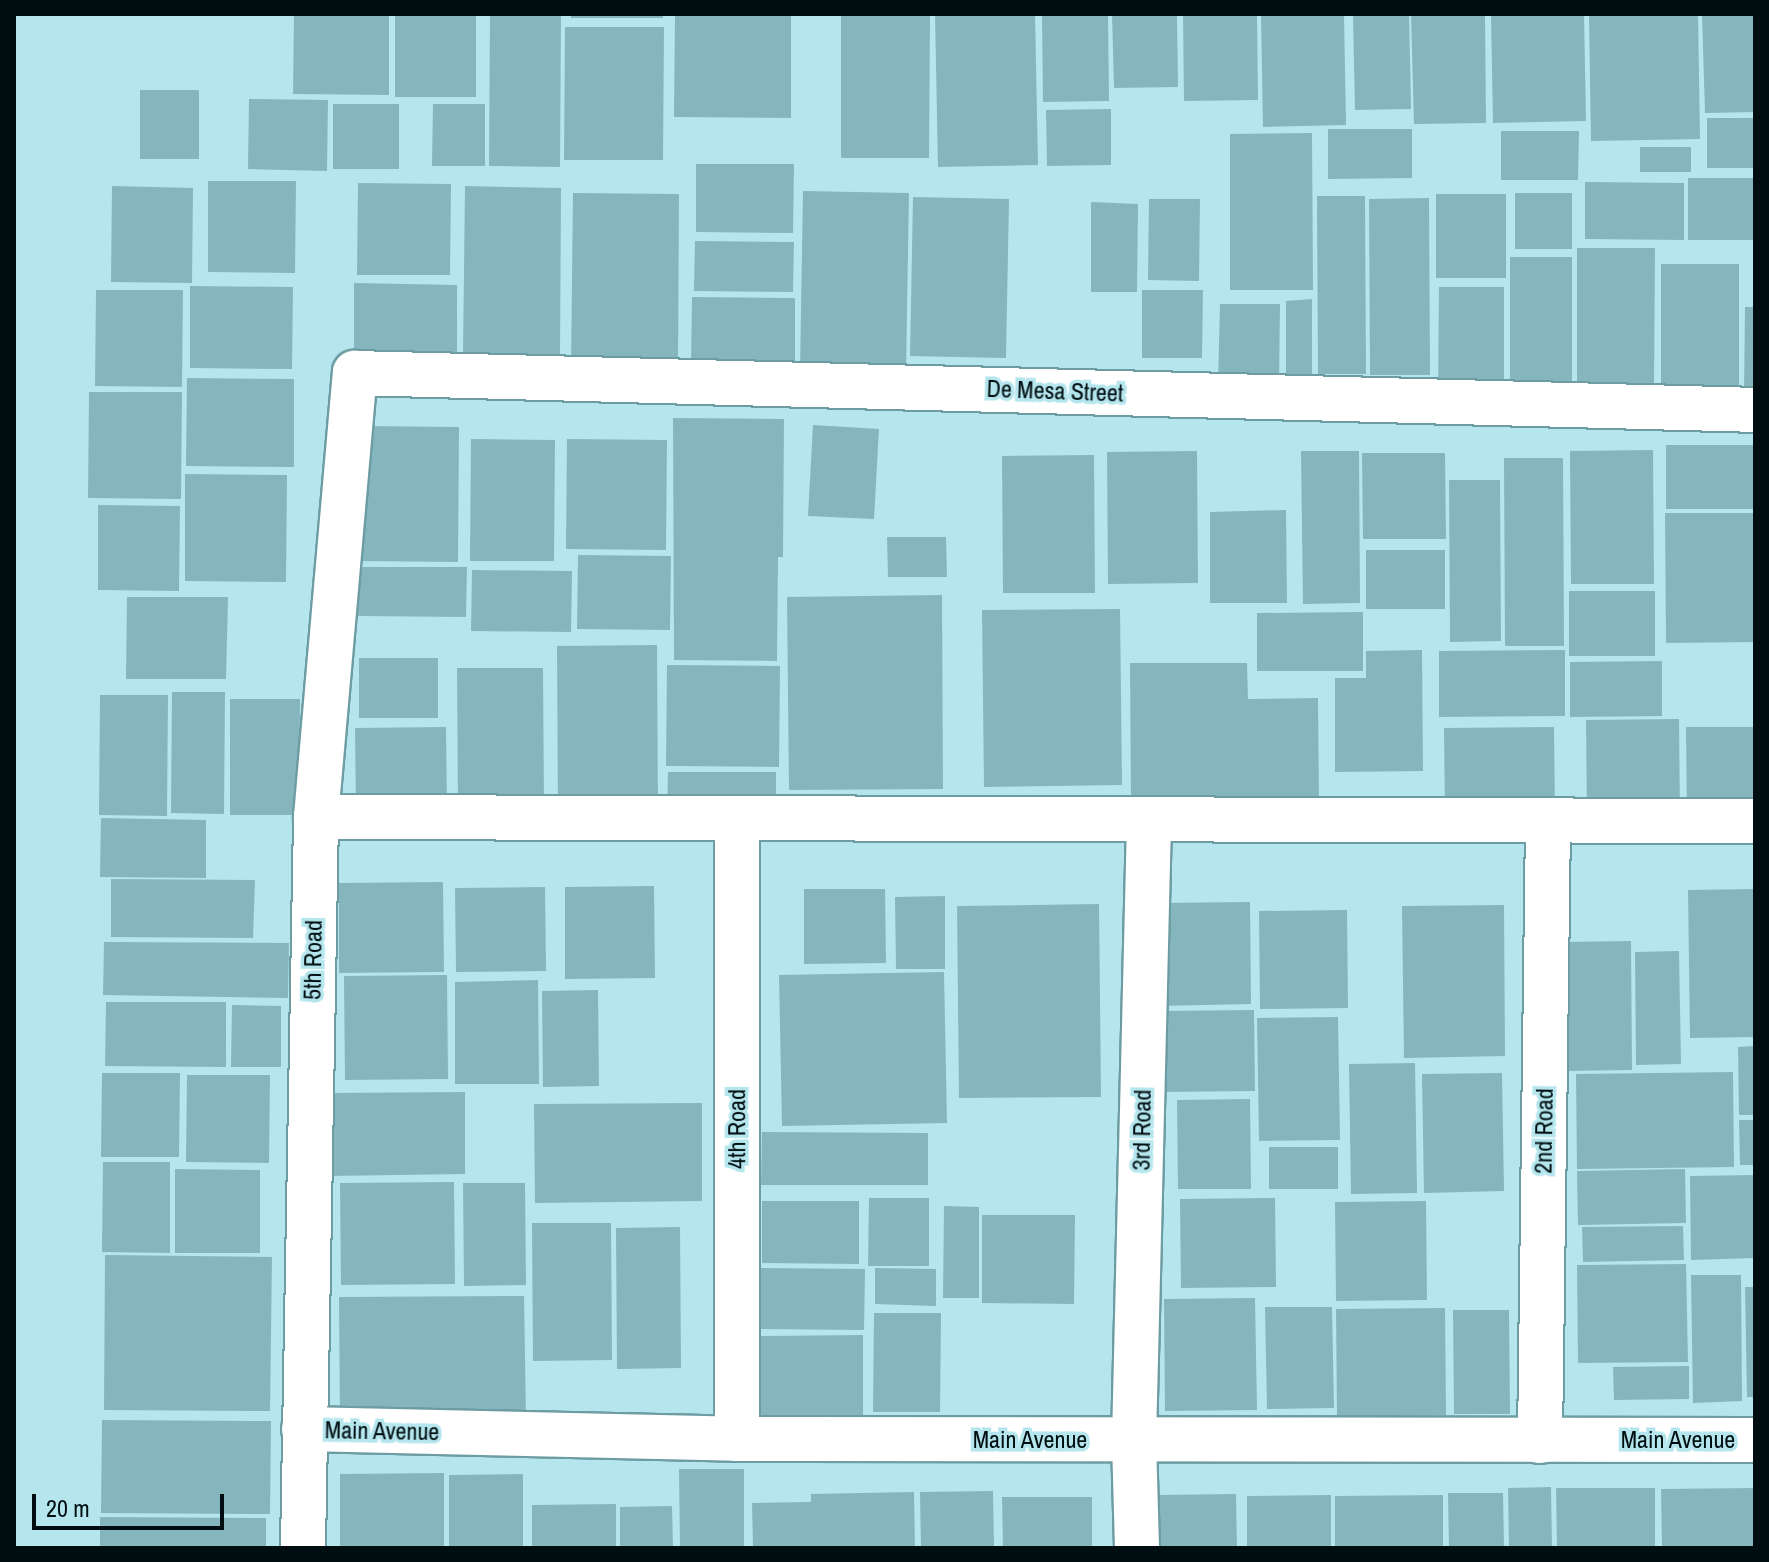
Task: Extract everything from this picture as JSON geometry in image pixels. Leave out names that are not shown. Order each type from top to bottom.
[{"type":"street","name":"De Mesa Street","points":[[355,373],[1755,410]]},
{"type":"street","name":"5th Road","points":[[303,1548],[316,817],[355,373]]},
{"type":"street","points":[[316,817],[1755,821]]},
{"type":"street","name":"4th Road","points":[[737,818],[737,1439]]},
{"type":"street","name":"3rd Road","points":[[1137,1548],[1134,1440],[1149,820]]},
{"type":"street","name":"2nd Road","points":[[1540,1441],[1548,821]]},
{"type":"street","name":"Main Avenue","points":[[304,1429],[737,1439],[1755,1440]]},
{"type":"building","points":[[294,14],[389,14],[389,95],[293,94]]},
{"type":"building","points":[[395,14],[476,14],[476,97],[395,97]]},
{"type":"building","points":[[490,14],[561,14],[560,167],[489,166]]},
{"type":"building","points":[[571,14],[663,14],[663,18],[571,18]]},
{"type":"building","points":[[675,14],[791,14],[791,118],[674,117]]},
{"type":"building","points":[[841,14],[930,14],[929,158],[841,158]]},
{"type":"building","points":[[935,14],[1035,14],[1038,165],[938,167]]},
{"type":"building","points":[[1042,14],[1108,14],[1109,101],[1043,102]]},
{"type":"building","points":[[1112,14],[1177,14],[1178,87],[1114,88]]},
{"type":"building","points":[[1183,14],[1257,14],[1258,100],[1184,101]]},
{"type":"building","points":[[1261,14],[1344,14],[1346,125],[1263,127]]},
{"type":"building","points":[[1353,14],[1409,14],[1411,109],[1355,110]]},
{"type":"building","points":[[1411,14],[1485,14],[1486,123],[1414,124]]},
{"type":"building","points":[[1491,14],[1584,14],[1586,121],[1493,123]]},
{"type":"building","points":[[1589,14],[1698,14],[1700,139],[1591,141]]},
{"type":"building","points":[[1702,14],[1755,14],[1755,112],[1705,113]]},
{"type":"building","points":[[565,27],[664,27],[663,160],[564,160]]},
{"type":"building","points":[[140,90],[199,90],[199,159],[140,159]]},
{"type":"building","points":[[249,99],[328,100],[327,171],[248,169]]},
{"type":"building","points":[[333,104],[399,104],[399,169],[333,169]]},
{"type":"building","points":[[433,104],[485,104],[485,166],[432,166]]},
{"type":"building","points":[[1111,109],[1111,165],[1047,166],[1046,110]]},
{"type":"building","points":[[1707,118],[1755,118],[1755,168],[1707,168]]},
{"type":"building","points":[[1328,129],[1412,129],[1412,178],[1328,179]]},
{"type":"building","points":[[1501,131],[1579,131],[1578,180],[1501,180]]},
{"type":"building","points":[[1312,133],[1313,290],[1230,290],[1230,134]]},
{"type":"building","points":[[1640,147],[1691,147],[1691,172],[1640,172]]},
{"type":"building","points":[[696,164],[794,164],[793,233],[696,232]]},
{"type":"building","points":[[1688,178],[1755,178],[1755,240],[1688,240]]},
{"type":"building","points":[[208,181],[296,181],[295,273],[208,272]]},
{"type":"building","points":[[1585,182],[1684,183],[1684,240],[1585,239]]},
{"type":"building","points":[[358,183],[451,184],[450,275],[357,275]]},
{"type":"building","points":[[112,186],[193,188],[192,283],[111,282]]},
{"type":"building","points":[[465,186],[561,188],[560,357],[463,356]]},
{"type":"building","points":[[803,191],[909,193],[906,372],[800,370]]},
{"type":"building","points":[[573,193],[679,194],[678,368],[571,367]]},
{"type":"building","points":[[1515,193],[1572,193],[1572,249],[1515,249]]},
{"type":"building","points":[[1436,194],[1506,194],[1506,278],[1436,278]]},
{"type":"building","points":[[1317,196],[1365,196],[1366,374],[1318,374]]},
{"type":"building","points":[[913,197],[1009,199],[1006,358],[910,356]]},
{"type":"building","points":[[1429,198],[1430,375],[1370,375],[1369,199]]},
{"type":"building","points":[[1149,199],[1200,199],[1199,281],[1148,280]]},
{"type":"building","points":[[1091,202],[1138,204],[1137,292],[1091,292]]},
{"type":"building","points":[[695,241],[794,242],[793,292],[694,291]]},
{"type":"building","points":[[1577,248],[1655,248],[1654,389],[1577,389]]},
{"type":"building","points":[[1510,257],[1572,257],[1572,390],[1510,390]]},
{"type":"building","points":[[1661,264],[1739,264],[1739,390],[1661,390]]},
{"type":"building","points":[[354,283],[457,285],[457,364],[354,363]]},
{"type":"building","points":[[190,286],[293,287],[292,369],[190,368]]},
{"type":"building","points":[[1439,287],[1504,287],[1504,393],[1438,393]]},
{"type":"building","points":[[96,290],[183,290],[182,387],[95,386]]},
{"type":"building","points":[[1142,290],[1203,290],[1202,358],[1142,358]]},
{"type":"building","points":[[692,297],[795,298],[795,366],[691,364]]},
{"type":"building","points":[[1312,299],[1312,379],[1286,379],[1286,301]]},
{"type":"building","points":[[1220,304],[1280,304],[1279,385],[1218,385]]},
{"type":"building","points":[[1745,307],[1755,307],[1755,394],[1744,394]]},
{"type":"building","points":[[187,378],[294,379],[294,467],[186,466]]},
{"type":"building","points":[[89,392],[182,392],[181,499],[88,498]]},
{"type":"building","points":[[673,418],[784,419],[783,557],[778,557],[777,661],[674,660]]},
{"type":"building","points":[[813,425],[879,429],[874,519],[808,516]]},
{"type":"building","points":[[362,426],[459,427],[458,562],[360,561]]},
{"type":"building","points":[[471,439],[555,440],[554,561],[470,561]]},
{"type":"building","points":[[567,439],[667,440],[666,550],[566,549]]},
{"type":"building","points":[[1666,445],[1755,445],[1755,509],[1666,509]]},
{"type":"building","points":[[1653,450],[1654,584],[1571,584],[1570,451]]},
{"type":"building","points":[[1197,451],[1198,583],[1108,584],[1107,452]]},
{"type":"building","points":[[1301,451],[1359,451],[1360,603],[1303,604]]},
{"type":"building","points":[[1362,453],[1445,453],[1446,539],[1363,539]]},
{"type":"building","points":[[1094,455],[1095,593],[1003,593],[1002,456]]},
{"type":"building","points":[[1504,458],[1563,458],[1564,646],[1505,646]]},
{"type":"building","points":[[185,474],[287,475],[286,582],[185,581]]},
{"type":"building","points":[[1449,480],[1500,480],[1501,641],[1450,642]]},
{"type":"building","points":[[98,505],[180,506],[179,591],[98,590]]},
{"type":"building","points":[[1286,510],[1287,603],[1210,603],[1210,512]]},
{"type":"building","points":[[1665,513],[1755,513],[1755,642],[1666,643]]},
{"type":"building","points":[[887,537],[946,537],[947,577],[888,577]]},
{"type":"building","points":[[1366,550],[1445,550],[1445,609],[1366,609]]},
{"type":"building","points":[[578,555],[671,556],[670,630],[577,629]]},
{"type":"building","points":[[358,567],[467,567],[466,617],[358,616]]},
{"type":"building","points":[[472,570],[572,571],[571,632],[471,631]]},
{"type":"building","points":[[1569,591],[1655,591],[1655,656],[1569,656]]},
{"type":"building","points":[[942,595],[943,789],[789,790],[787,597]]},
{"type":"building","points":[[127,597],[228,597],[226,679],[126,679]]},
{"type":"building","points":[[1120,609],[1122,785],[984,787],[982,610]]},
{"type":"building","points":[[1363,612],[1363,671],[1257,671],[1257,613]]},
{"type":"building","points":[[657,645],[658,816],[558,817],[557,646]]},
{"type":"building","points":[[1422,650],[1423,771],[1335,772],[1335,678],[1366,678],[1366,651]]},
{"type":"building","points":[[1565,650],[1565,716],[1439,717],[1439,651]]},
{"type":"building","points":[[359,658],[438,658],[438,718],[359,718]]},
{"type":"building","points":[[1662,661],[1662,716],[1570,717],[1570,662]]},
{"type":"building","points":[[1130,663],[1247,663],[1248,699],[1318,698],[1319,801],[1131,804]]},
{"type":"building","points":[[667,665],[780,666],[779,767],[666,766]]},
{"type":"building","points":[[457,668],[543,668],[544,806],[458,807]]},
{"type":"building","points":[[172,692],[225,692],[224,814],[171,813]]},
{"type":"building","points":[[100,695],[168,695],[167,816],[99,815]]},
{"type":"building","points":[[230,699],[300,699],[299,815],[230,815]]},
{"type":"building","points":[[1679,719],[1680,818],[1587,820],[1586,720]]},
{"type":"building","points":[[446,727],[447,812],[356,813],[355,728]]},
{"type":"building","points":[[1554,727],[1555,815],[1445,816],[1444,728]]},
{"type":"building","points":[[1686,727],[1755,727],[1755,818],[1687,818]]},
{"type":"building","points":[[668,772],[776,772],[776,813],[667,812]]},
{"type":"building","points":[[101,818],[206,820],[206,878],[100,877]]},
{"type":"building","points":[[111,879],[255,880],[253,938],[111,937]]},
{"type":"building","points":[[443,882],[444,972],[339,973],[339,883]]},
{"type":"building","points":[[654,886],[655,978],[565,979],[565,887]]},
{"type":"building","points":[[545,887],[546,971],[456,972],[455,888]]},
{"type":"building","points":[[804,889],[885,889],[886,963],[804,964]]},
{"type":"building","points":[[1755,889],[1755,1037],[1690,1038],[1688,890]]},
{"type":"building","points":[[945,896],[945,969],[896,969],[895,897]]},
{"type":"building","points":[[1250,902],[1251,1004],[1158,1006],[1157,903]]},
{"type":"building","points":[[1099,904],[1101,1097],[959,1098],[957,906]]},
{"type":"building","points":[[1504,905],[1505,1056],[1404,1058],[1402,906]]},
{"type":"building","points":[[1347,910],[1348,1008],[1260,1009],[1259,911]]},
{"type":"building","points":[[1631,941],[1632,1070],[1566,1071],[1564,942]]},
{"type":"building","points":[[104,942],[289,943],[288,998],[103,995]]},
{"type":"building","points":[[1679,951],[1681,1064],[1636,1065],[1635,952]]},
{"type":"building","points":[[944,972],[947,1123],[782,1126],[779,975]]},
{"type":"building","points":[[447,975],[448,1079],[345,1080],[344,976]]},
{"type":"building","points":[[538,980],[539,1084],[455,1084],[455,982]]},
{"type":"building","points":[[598,990],[599,1086],[543,1087],[542,991]]},
{"type":"building","points":[[106,1002],[226,1002],[226,1067],[105,1066]]},
{"type":"building","points":[[232,1005],[281,1006],[281,1067],[231,1067]]},
{"type":"building","points":[[1254,1010],[1255,1091],[1162,1092],[1161,1011]]},
{"type":"building","points":[[1338,1017],[1340,1140],[1259,1141],[1257,1018]]},
{"type":"building","points":[[1755,1046],[1755,1115],[1739,1115],[1738,1047]]},
{"type":"building","points":[[1415,1063],[1417,1193],[1351,1194],[1349,1064]]},
{"type":"building","points":[[1733,1072],[1734,1167],[1577,1169],[1576,1074]]},
{"type":"building","points":[[102,1073],[180,1073],[179,1157],[101,1157]]},
{"type":"building","points":[[1502,1073],[1504,1191],[1424,1193],[1422,1074]]},
{"type":"building","points":[[187,1075],[270,1075],[269,1163],[186,1162]]},
{"type":"building","points":[[465,1092],[465,1174],[330,1176],[330,1093]]},
{"type":"building","points":[[1250,1099],[1251,1189],[1178,1189],[1177,1100]]},
{"type":"building","points":[[702,1103],[702,1201],[535,1203],[534,1104]]},
{"type":"building","points":[[1739,1120],[1755,1120],[1755,1165],[1740,1165]]},
{"type":"building","points":[[762,1132],[928,1133],[928,1185],[761,1185]]},
{"type":"building","points":[[1269,1147],[1338,1147],[1338,1189],[1269,1189]]},
{"type":"building","points":[[103,1162],[170,1162],[170,1253],[102,1252]]},
{"type":"building","points":[[175,1169],[260,1170],[260,1253],[175,1253]]},
{"type":"building","points":[[1685,1169],[1686,1223],[1578,1225],[1577,1171]]},
{"type":"building","points":[[1755,1175],[1755,1258],[1691,1260],[1690,1176]]},
{"type":"building","points":[[454,1182],[455,1284],[341,1285],[340,1183]]},
{"type":"building","points":[[463,1183],[525,1183],[526,1285],[464,1286]]},
{"type":"building","points":[[869,1198],[929,1198],[929,1266],[868,1266]]},
{"type":"building","points":[[1275,1198],[1276,1287],[1181,1288],[1180,1199]]},
{"type":"building","points":[[762,1201],[859,1201],[859,1264],[762,1263]]},
{"type":"building","points":[[1426,1201],[1427,1300],[1336,1301],[1335,1202]]},
{"type":"building","points":[[944,1206],[979,1207],[979,1298],[943,1298]]},
{"type":"building","points":[[982,1215],[1075,1215],[1074,1304],[982,1303]]},
{"type":"building","points":[[532,1223],[611,1223],[612,1360],[533,1361]]},
{"type":"building","points":[[1683,1226],[1684,1260],[1583,1262],[1582,1227]]},
{"type":"building","points":[[680,1227],[681,1368],[617,1369],[616,1228]]},
{"type":"building","points":[[105,1255],[272,1257],[270,1411],[104,1410]]},
{"type":"building","points":[[1686,1264],[1688,1362],[1578,1363],[1577,1265]]},
{"type":"building","points":[[759,1268],[865,1269],[864,1330],[759,1329]]},
{"type":"building","points":[[875,1268],[936,1269],[936,1306],[875,1304]]},
{"type":"building","points":[[1691,1275],[1741,1275],[1742,1401],[1693,1403]]},
{"type":"building","points":[[1745,1287],[1755,1287],[1755,1397],[1747,1397]]},
{"type":"building","points":[[524,1296],[526,1420],[340,1421],[339,1297]]},
{"type":"building","points":[[1255,1298],[1257,1410],[1165,1411],[1164,1299]]},
{"type":"building","points":[[1265,1307],[1332,1307],[1334,1408],[1267,1409]]},
{"type":"building","points":[[1445,1308],[1446,1415],[1337,1417],[1336,1309]]},
{"type":"building","points":[[1453,1310],[1509,1310],[1510,1414],[1454,1414]]},
{"type":"building","points":[[874,1313],[941,1313],[940,1412],[873,1412]]},
{"type":"building","points":[[863,1335],[863,1418],[755,1420],[755,1336]]},
{"type":"building","points":[[1689,1366],[1689,1399],[1614,1400],[1613,1367]]},
{"type":"building","points":[[102,1420],[271,1421],[270,1514],[101,1513]]},
{"type":"building","points":[[679,1469],[744,1469],[744,1548],[680,1548]]},
{"type":"building","points":[[444,1473],[444,1548],[340,1548],[340,1474]]},
{"type":"building","points":[[523,1474],[523,1548],[449,1548],[449,1475]]},
{"type":"building","points":[[1551,1487],[1552,1548],[1509,1548],[1508,1488]]},
{"type":"building","points":[[1556,1488],[1655,1488],[1655,1548],[1557,1548]]},
{"type":"building","points":[[1755,1488],[1755,1548],[1662,1548],[1661,1489]]},
{"type":"building","points":[[993,1491],[994,1548],[921,1548],[920,1492]]},
{"type":"building","points":[[914,1492],[915,1548],[753,1548],[752,1503],[811,1502],[811,1494]]},
{"type":"building","points":[[1448,1493],[1503,1493],[1504,1548],[1449,1548]]},
{"type":"building","points":[[1236,1494],[1237,1548],[1156,1548],[1156,1495]]},
{"type":"building","points":[[1331,1495],[1331,1548],[1247,1548],[1247,1496]]},
{"type":"building","points":[[1443,1495],[1443,1548],[1335,1548],[1335,1496]]},
{"type":"building","points":[[1002,1497],[1092,1497],[1092,1548],[1003,1548]]},
{"type":"building","points":[[616,1504],[616,1548],[532,1548],[532,1505]]},
{"type":"building","points":[[672,1506],[673,1548],[620,1548],[620,1507]]},
{"type":"building","points":[[100,1517],[266,1518],[266,1548],[100,1548]]}]
